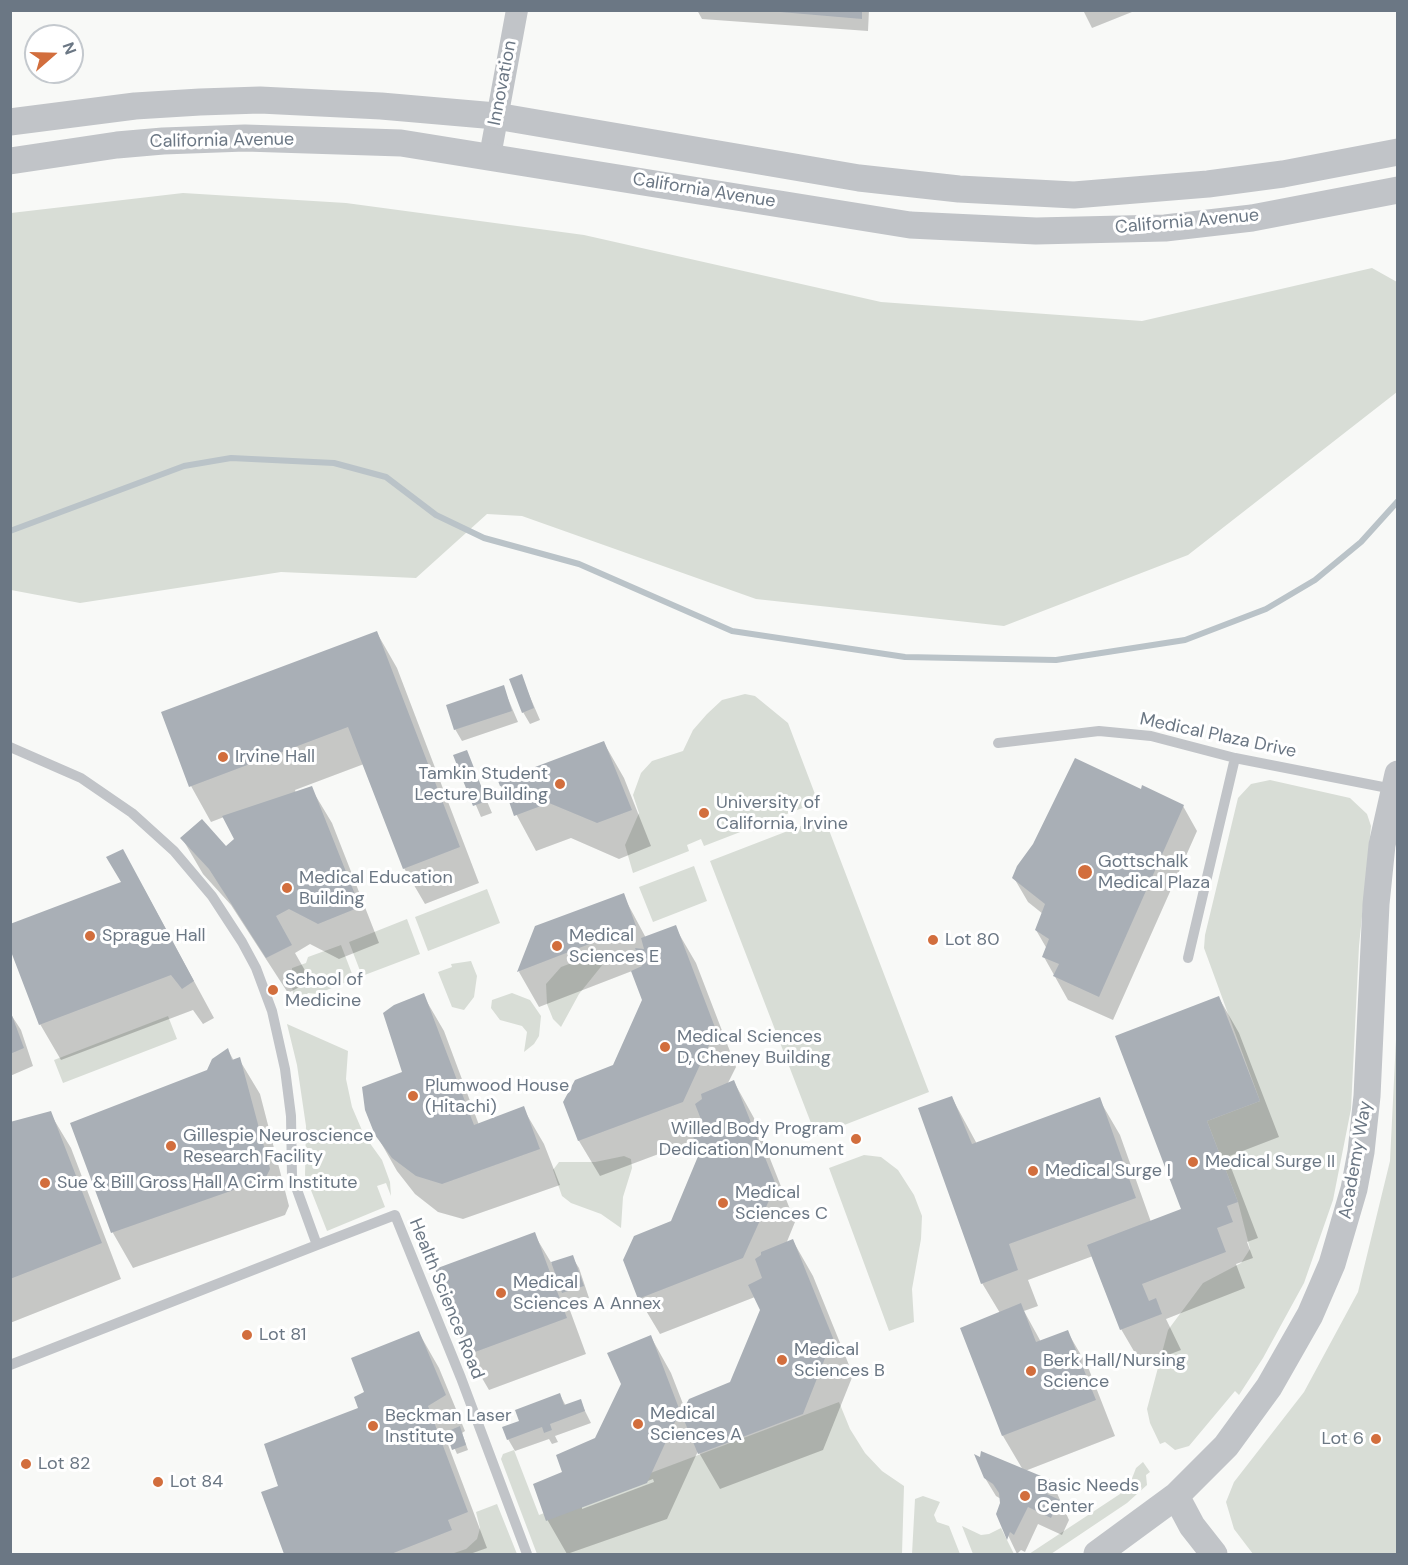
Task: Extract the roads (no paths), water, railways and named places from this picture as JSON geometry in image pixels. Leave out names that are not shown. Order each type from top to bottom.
[{"type":"street","name":"Innovation","points":[[490,156],[517,10]]},
{"type":"street","name":"California Avenue","points":[[10,122],[135,106],[260,100],[496,116],[859,178],[958,189],[1074,195],[1218,183],[1295,172],[1398,153]]},
{"type":"street","name":"California Avenue","points":[[10,161],[117,145],[245,138],[401,143],[910,225],[1036,231],[1165,228],[1252,218],[1398,190]]},
{"type":"street","name":"Academy Way","points":[[1097,1554],[1176,1496],[1226,1446],[1269,1387],[1317,1300],[1344,1231],[1361,1152],[1367,1096],[1376,904],[1382,845],[1395,782]]},
{"type":"street","points":[[1176,1496],[1192,1526],[1214,1554]]},
{"type":"lane","name":"Medical Plaza Drive","points":[[998,743],[1099,731],[1151,736],[1235,758],[1395,782]]},
{"type":"lane","points":[[10,747],[81,778],[132,813],[174,851],[212,896],[242,942],[256,968],[272,1011],[285,1070],[291,1116],[292,1176],[317,1245],[10,1365]]},
{"type":"lane","points":[[1188,958],[1235,758]]},
{"type":"lane","name":"Health Science Road","points":[[317,1245],[395,1215],[448,1345],[527,1554]]},
{"type":"waterway","points":[[10,531],[184,466],[231,458],[334,463],[386,477],[436,515],[484,538],[579,564],[732,631],[905,657],[1056,660],[1185,640],[1266,609],[1315,580],[1361,542],[1398,501]]},
{"type":"place","name":"Irvine Hall","points":[[223,757]]},
{"type":"place","name":"Tamkin Student Lecture Building","points":[[560,784]]},
{"type":"place","name":"University of California, Irvine","points":[[704,813]]},
{"type":"place","name":"Gottschalk Medical Plaza","points":[[1085,872]]},
{"type":"place","name":"Medical Education Building","points":[[287,888]]},
{"type":"place","name":"Sprague Hall","points":[[90,936]]},
{"type":"place","name":"Lot 80","points":[[933,940]]},
{"type":"place","name":"Medical Sciences E","points":[[557,946]]},
{"type":"place","name":"School of Medicine","points":[[273,990]]},
{"type":"place","name":"Medical Sciences D, Cheney Building","points":[[665,1047]]},
{"type":"place","name":"Plumwood House (Hitachi)","points":[[413,1096]]},
{"type":"place","name":"Willed Body Program Dedication Monument","points":[[856,1139]]},
{"type":"place","name":"Gillespie Neuroscience Research Facility","points":[[171,1146]]},
{"type":"place","name":"Medical Surge II","points":[[1193,1162]]},
{"type":"place","name":"Medical Surge I","points":[[1033,1171]]},
{"type":"place","name":"Sue & Bill Gross Hall A Cirm Institute","points":[[45,1183]]},
{"type":"place","name":"Medical Sciences C","points":[[723,1203]]},
{"type":"place","name":"Medical Sciences A Annex","points":[[501,1293]]},
{"type":"place","name":"Lot 81","points":[[247,1335]]},
{"type":"place","name":"Medical Sciences B","points":[[782,1360]]},
{"type":"place","name":"Berk Hall/Nursing Science","points":[[1031,1371]]},
{"type":"place","name":"Medical Sciences A","points":[[638,1424]]},
{"type":"place","name":"Beckman Laser Institute","points":[[373,1426]]},
{"type":"place","name":"Lot 6","points":[[1376,1439]]},
{"type":"place","name":"Lot 82","points":[[26,1464]]},
{"type":"place","name":"Lot 84","points":[[158,1482]]},
{"type":"place","name":"Basic Needs Center","points":[[1025,1496]]}]
